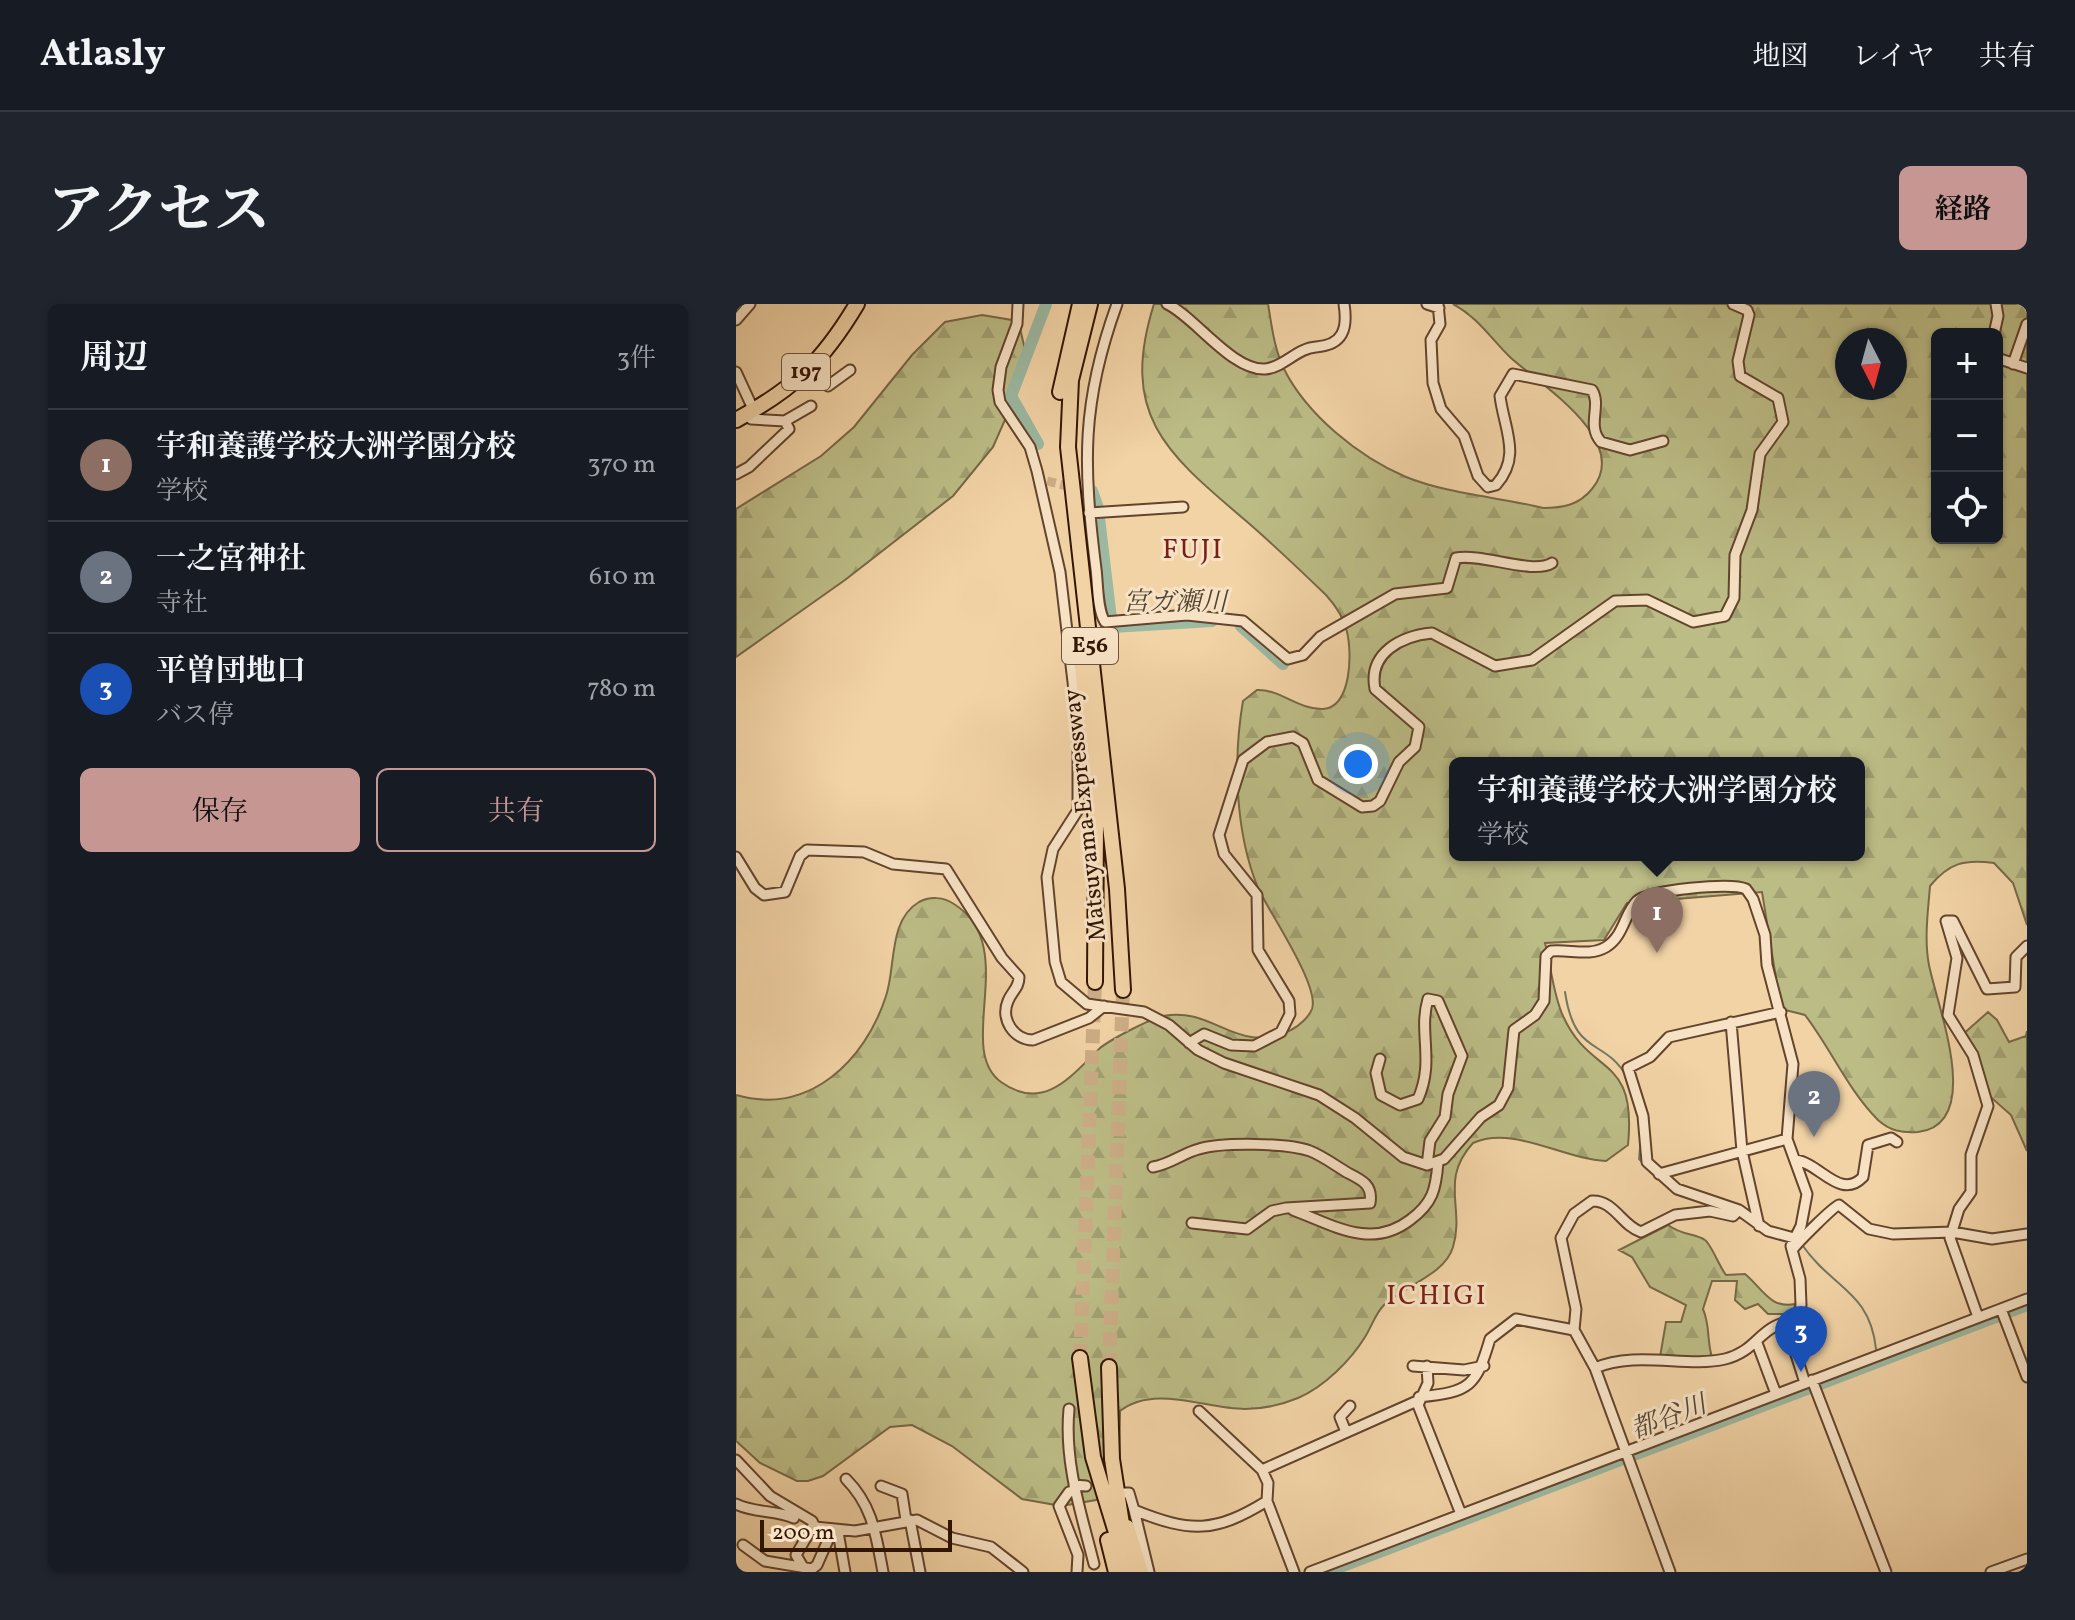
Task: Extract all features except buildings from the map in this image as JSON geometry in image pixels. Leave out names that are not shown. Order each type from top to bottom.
[{"type":"highway","name":"197","points":[[746,415],[812,368],[831,348],[857,304]]},
{"type":"highway","name":"Matsuyama Expressway","points":[[1079,304],[1059,403],[1058,447],[1093,781],[1097,891],[1095,982]]},
{"type":"highway","name":"Matsuyama Expressway","points":[[1090,304],[1074,366],[1067,425],[1070,479],[1115,876],[1123,990]]},
{"type":"highway","points":[[1074,366],[1097,304]]},
{"type":"highway","points":[[1080,1358],[1093,1457],[1123,1566]]},
{"type":"highway","points":[[1109,1367],[1114,1476],[1123,1566]]},
{"type":"highway","points":[[1123,1566],[1141,1572]]},
{"type":"street","points":[[736,320],[750,304]]},
{"type":"street","points":[[1018,304],[1017,324],[1001,367],[998,390],[1000,402],[1030,447],[1037,471],[1060,572],[1078,724],[1078,810],[1048,861],[1055,962],[1061,982],[1071,994],[1087,1004],[1144,1012],[1169,1025],[1189,1043],[1224,1063],[1319,1095],[1355,1118],[1403,1157],[1427,1165],[1438,1162],[1506,1095],[1511,1038],[1514,1030],[1535,1015],[1544,1001],[1546,956],[1551,951],[1579,953],[1606,947],[1616,938],[1633,907],[1648,895],[1726,886],[1746,889],[1753,899],[1765,935],[1767,965],[1793,1064],[1787,1139],[1807,1194],[1804,1217],[1794,1238],[1793,1249],[1800,1279],[1800,1321],[1792,1342],[1812,1384],[1886,1572]]},
{"type":"street","points":[[1117,304],[1096,367],[1088,407],[1083,491],[1105,622],[1187,615],[1243,621],[1288,659],[1303,655],[1320,637],[1395,594],[1447,588],[1456,558],[1499,560],[1534,567],[1552,563]]},
{"type":"street","points":[[1167,304],[1187,317],[1207,339],[1255,368],[1265,369],[1302,350],[1326,347],[1341,339],[1345,327],[1344,304]]},
{"type":"street","points":[[1427,304],[1439,306],[1440,324],[1431,340],[1433,383],[1441,409],[1464,436],[1478,476],[1488,487],[1496,485],[1508,467],[1510,437],[1500,396],[1513,374],[1592,390],[1596,399],[1593,427],[1601,442],[1630,450],[1663,441]]},
{"type":"street","points":[[1189,1043],[1204,1034],[1231,1045],[1254,1046],[1281,1032],[1290,1014],[1289,1001],[1258,950],[1257,895],[1221,849],[1219,835],[1243,760],[1267,742],[1293,737],[1303,743],[1318,780],[1362,807],[1373,806],[1380,801],[1392,773],[1415,747],[1418,735],[1414,721],[1375,689],[1373,671],[1388,648],[1432,633],[1484,663],[1495,666],[1525,664],[1615,601],[1647,600],[1693,622],[1717,619],[1730,609],[1736,582],[1735,555],[1752,510],[1760,454],[1783,422],[1778,398],[1740,376],[1738,361],[1749,315],[1747,310],[1733,304]]},
{"type":"street","points":[[1995,328],[1996,304]]},
{"type":"street","points":[[2013,364],[2027,324]]},
{"type":"street","points":[[2003,360],[2027,368]]},
{"type":"street","points":[[812,368],[828,386],[850,370]]},
{"type":"street","points":[[736,372],[746,415],[751,419],[785,421],[811,406]]},
{"type":"street","points":[[736,474],[749,467],[772,442],[787,432],[785,421]]},
{"type":"street","points":[[1037,471],[1047,481]]},
{"type":"street","points":[[1089,513],[1183,507]]},
{"type":"street","points":[[736,857],[755,888],[764,895],[785,892],[800,856],[807,850],[864,852],[893,864],[946,869],[1002,958],[1019,977],[1019,986],[1008,1000],[1006,1012],[1007,1023],[1016,1035],[1033,1040],[1089,1018],[1104,1006]]},
{"type":"street","points":[[1978,1317],[1951,1248],[1959,1209],[1971,1192],[1971,1155],[1988,1106],[1973,1055],[1948,1015],[1957,958],[1946,921],[1953,921],[1987,989],[2015,987],[2016,957],[2027,946]]},
{"type":"street","points":[[1380,1059],[1376,1073],[1381,1095],[1400,1105],[1418,1099],[1428,1060],[1425,1009],[1428,999],[1438,1001],[1462,1056],[1448,1094],[1445,1117],[1430,1141],[1427,1165]]},
{"type":"street","points":[[1781,1012],[1669,1037],[1650,1057],[1628,1068],[1643,1116],[1644,1156],[1659,1174],[1677,1189],[1737,1212],[1759,1226],[1794,1238]]},
{"type":"street","points":[[1731,1022],[1742,1151],[1759,1226]]},
{"type":"street","points":[[1795,1160],[1808,1161],[1835,1183],[1846,1186],[1863,1177],[1868,1145],[1891,1138],[1897,1142]]},
{"type":"street","points":[[1659,1174],[1787,1139]]},
{"type":"street","points":[[1153,1167],[1168,1164],[1199,1149],[1297,1149],[1309,1151],[1367,1183],[1372,1193],[1370,1203],[1272,1211],[1247,1229],[1192,1223]]},
{"type":"street","points":[[1286,1208],[1343,1231],[1381,1236],[1406,1223],[1432,1199],[1438,1177],[1438,1162]]},
{"type":"street","points":[[1670,1572],[1595,1368],[1574,1330],[1576,1309],[1561,1238],[1582,1206],[1599,1201],[1641,1232],[1675,1215],[1701,1211],[1737,1212]]},
{"type":"street","points":[[1793,1249],[1814,1231],[1828,1209],[1839,1205],[1862,1225],[1875,1231],[1905,1235],[1952,1232],[1984,1238],[2027,1234]]},
{"type":"street","points":[[1310,1572],[1437,1528],[1461,1514],[1626,1456],[1776,1394],[1812,1384],[1978,1317],[2002,1312],[2027,1299]]},
{"type":"street","points":[[2002,1312],[2027,1377]]},
{"type":"street","points":[[1262,1470],[1346,1432],[1386,1418],[1418,1399],[1460,1389],[1484,1366],[1490,1339],[1516,1319],[1542,1321],[1574,1330]]},
{"type":"street","points":[[1595,1368],[1660,1357],[1722,1360],[1757,1343],[1775,1324],[1800,1321]]},
{"type":"street","points":[[1757,1343],[1776,1394]]},
{"type":"street","points":[[1413,1366],[1464,1370],[1484,1366]]},
{"type":"street","points":[[1418,1399],[1428,1383],[1427,1366]]},
{"type":"street","points":[[1418,1399],[1461,1514]]},
{"type":"street","points":[[1346,1432],[1340,1417],[1350,1406]]},
{"type":"street","points":[[1069,1409],[1067,1445],[1074,1488],[1094,1564]]},
{"type":"street","points":[[1199,1411],[1262,1470],[1268,1483],[1267,1501],[1294,1572]]},
{"type":"street","points":[[736,1460],[770,1496],[813,1525]]},
{"type":"street","points":[[846,1479],[858,1491],[875,1527],[883,1572]]},
{"type":"street","points":[[881,1486],[902,1494],[920,1572]]},
{"type":"street","points":[[1086,1486],[1074,1488],[1059,1506],[1078,1568],[1094,1564],[1123,1566]]},
{"type":"street","points":[[1123,1493],[1129,1493],[1149,1572]]},
{"type":"street","points":[[1134,1510],[1174,1523],[1211,1526],[1227,1524],[1267,1501]]},
{"type":"street","points":[[736,1504],[757,1511],[778,1511],[835,1531],[908,1520],[952,1538],[991,1547],[1023,1572]]},
{"type":"street","points":[[813,1525],[796,1555],[797,1562],[813,1570]]},
{"type":"street","points":[[813,1570],[835,1531]]},
{"type":"street","points":[[835,1531],[845,1572]]},
{"type":"street","points":[[743,1545],[765,1561],[813,1570]]},
{"type":"street","points":[[1991,1572],[2027,1559]]},
{"type":"green space","points":[[1154,304],[1268,304],[1278,353],[1294,386],[1320,418],[1353,446],[1388,469],[1422,483],[1550,508],[1576,502],[1592,489],[1601,471],[1600,452],[1592,434],[1560,399],[1453,304],[2027,304],[2027,925],[2013,883],[1994,863],[1958,864],[1930,886],[1927,926],[1929,965],[1947,1034],[1953,1086],[1949,1108],[1938,1124],[1918,1132],[1907,1132],[1887,1127],[1867,1108],[1805,1015],[1781,1009],[1762,892],[1627,903],[1604,940],[1545,943],[1563,1016],[1574,1036],[1619,1080],[1626,1095],[1628,1145],[1606,1161],[1521,1140],[1488,1139],[1473,1143],[1457,1169],[1456,1233],[1449,1257],[1433,1273],[1384,1305],[1352,1355],[1317,1387],[1292,1400],[1258,1408],[1230,1408],[1164,1399],[1134,1403],[1120,1411],[1119,1474],[1096,1500],[1061,1506],[1022,1499],[952,1446],[912,1425],[890,1427],[823,1476],[797,1481],[760,1463],[736,1441],[736,1095],[763,1099],[787,1098],[810,1090],[849,1061],[877,1020],[889,984],[898,932],[909,910],[923,900],[941,899],[954,904],[973,922],[983,945],[986,970],[983,1046],[988,1066],[1001,1082],[1016,1091],[1031,1094],[1056,1087],[1104,1045],[1163,1016],[1197,1018],[1255,1037],[1291,1030],[1312,1009],[1312,998],[1301,967],[1258,888],[1250,866],[1238,795],[1240,723],[1243,701],[1257,690],[1314,708],[1333,706],[1340,699],[1348,677],[1349,641],[1346,627],[1326,595],[1193,474],[1172,451],[1157,428],[1147,403],[1142,375],[1145,342]]},
{"type":"green space","points":[[982,315],[1012,320],[1020,328],[1025,350],[1012,404],[993,447],[953,496],[845,580],[736,657],[736,509],[821,456],[854,427],[912,355],[945,322]]},
{"type":"green space","points":[[1988,1012],[1997,1020],[2009,1042],[2026,1036],[2027,1031],[2027,1151],[2011,1115],[1986,1093],[1961,1036]]},
{"type":"green space","points":[[1668,1225],[1705,1240],[1726,1275],[1745,1274],[1773,1301],[1795,1304],[1794,1314],[1768,1314],[1758,1304],[1745,1309],[1735,1300],[1737,1281],[1712,1281],[1703,1309],[1713,1360],[1660,1357],[1666,1322],[1681,1322],[1686,1305],[1650,1287],[1632,1257],[1619,1250]]},
{"type":"waterway","name":"宮ガ瀬川","points":[[1038,444],[1011,396],[1046,304]]},
{"type":"waterway","points":[[1003,397],[1011,396]]},
{"type":"waterway","name":"宮ガ瀬川","points":[[1092,491],[1098,508]]},
{"type":"waterway","name":"宮ガ瀬川","points":[[1099,518],[1112,627],[1212,621]]},
{"type":"waterway","name":"宮ガ瀬川","points":[[1241,626],[1283,664]]},
{"type":"waterway","points":[[1565,992],[1570,1013],[1583,1037],[1618,1064],[1627,1077]]},
{"type":"waterway","points":[[1638,1114],[1640,1131]]},
{"type":"waterway","points":[[1641,1138],[1639,1159],[1653,1173]]},
{"type":"waterway","points":[[1688,1197],[1716,1207]]},
{"type":"waterway","points":[[1803,1246],[1858,1302],[1866,1314],[1876,1349]]},
{"type":"waterway","name":"都谷川","points":[[1327,1572],[2027,1305]]},
{"type":"tunnel","points":[[1047,481],[1075,488]]},
{"type":"tunnel","points":[[1080,1358],[1095,982]]},
{"type":"tunnel","points":[[1109,1367],[1123,990]]},
{"type":"place","name":"宇和養護学校大洲学園分校","points":[[1657,953]]},
{"type":"place","name":"一之宮神社","points":[[1814,1137]]},
{"type":"place","name":"平曽団地口","points":[[1801,1372]]},
{"type":"district","name":"FUJI","points":[[1193,550]]},
{"type":"district","name":"ICHIGI","points":[[1437,1296]]}]
